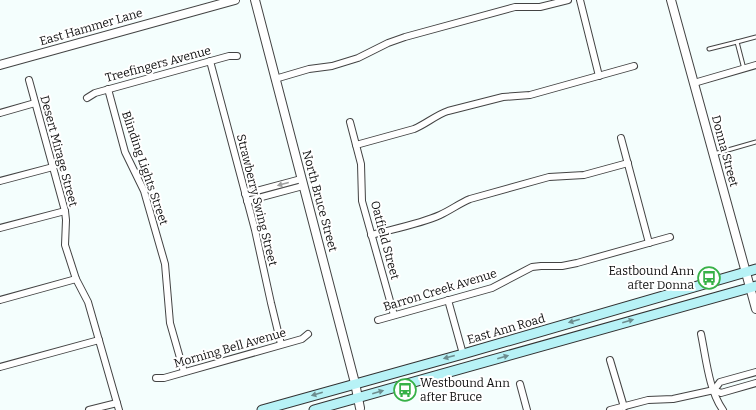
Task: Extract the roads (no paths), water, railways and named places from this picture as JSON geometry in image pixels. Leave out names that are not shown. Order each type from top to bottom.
[{"type":"main road","name":"East Ann Road","points":[[262,410],[463,354],[756,269]]},
{"type":"main road","points":[[314,410],[753,287]]},
{"type":"street","name":"East Hammer Lane","points":[[0,65],[235,0]]},
{"type":"street","name":"North Bruce Street","points":[[255,0],[355,383],[360,408]]},
{"type":"street","points":[[275,79],[309,69],[332,66],[358,58],[388,43],[412,35],[515,8],[540,7],[568,0]]},
{"type":"street","points":[[580,0],[599,76]]},
{"type":"street","name":"Donna Street","points":[[671,0],[746,272],[753,287],[756,309]]},
{"type":"street","name":"Treefingers Avenue","points":[[87,98],[95,93],[108,89],[229,56],[237,56]]},
{"type":"street","name":"Strawberry Swing Street","points":[[210,61],[247,201],[281,344]]},
{"type":"street","points":[[694,83],[756,65]]},
{"type":"street","points":[[356,145],[414,129],[448,111],[503,97],[530,96],[634,66]]},
{"type":"street","name":"Desert Mirage Street","points":[[29,80],[66,220],[65,245],[76,279],[88,302],[119,410]]},
{"type":"street","name":"Blinding Lights Street","points":[[108,89],[126,152],[144,191],[165,264],[170,323],[184,372]]},
{"type":"street","points":[[0,113],[35,103]]},
{"type":"street","name":"Oatfield Street","points":[[350,122],[361,164],[362,201],[394,316]]},
{"type":"street","points":[[621,138],[649,243]]},
{"type":"street","points":[[371,235],[430,219],[440,215],[459,203],[477,197],[549,177],[584,175],[628,163]]},
{"type":"street","points":[[0,181],[53,167]]},
{"type":"street","points":[[245,194],[266,188],[302,182]]},
{"type":"street","points":[[247,201],[268,196],[302,182]]},
{"type":"street","points":[[0,228],[64,211]]},
{"type":"street","name":"Barron Creek Avenue","points":[[378,320],[492,288],[532,267],[577,264],[670,237]]},
{"type":"street","points":[[0,300],[76,279]]},
{"type":"street","points":[[448,300],[463,354]]},
{"type":"street","name":"Morning Bell Avenue","points":[[156,378],[164,378],[302,339],[308,334]]},
{"type":"street","points":[[701,334],[716,398],[723,410]]},
{"type":"street","points":[[0,366],[99,340]]},
{"type":"street","points":[[610,360],[624,406]]},
{"type":"street","points":[[714,390],[720,382],[756,372]]},
{"type":"street","points":[[610,410],[648,400],[673,399],[714,390],[721,392],[756,383]]},
{"type":"street","points":[[520,384],[527,410]]},
{"type":"street","points":[[89,410],[117,403]]},
{"type":"lane","points":[[709,50],[756,37]]},
{"type":"lane","points":[[737,42],[744,69]]},
{"type":"lane","points":[[714,154],[756,142]]},
{"type":"lane","points":[[266,188],[268,196]]},
{"type":"lane","points":[[733,378],[736,388]]},
{"type":"place","name":"Eastbound Ann after Donna","points":[[709,278]]},
{"type":"place","name":"Westbound Ann after Bruce","points":[[405,390]]}]
